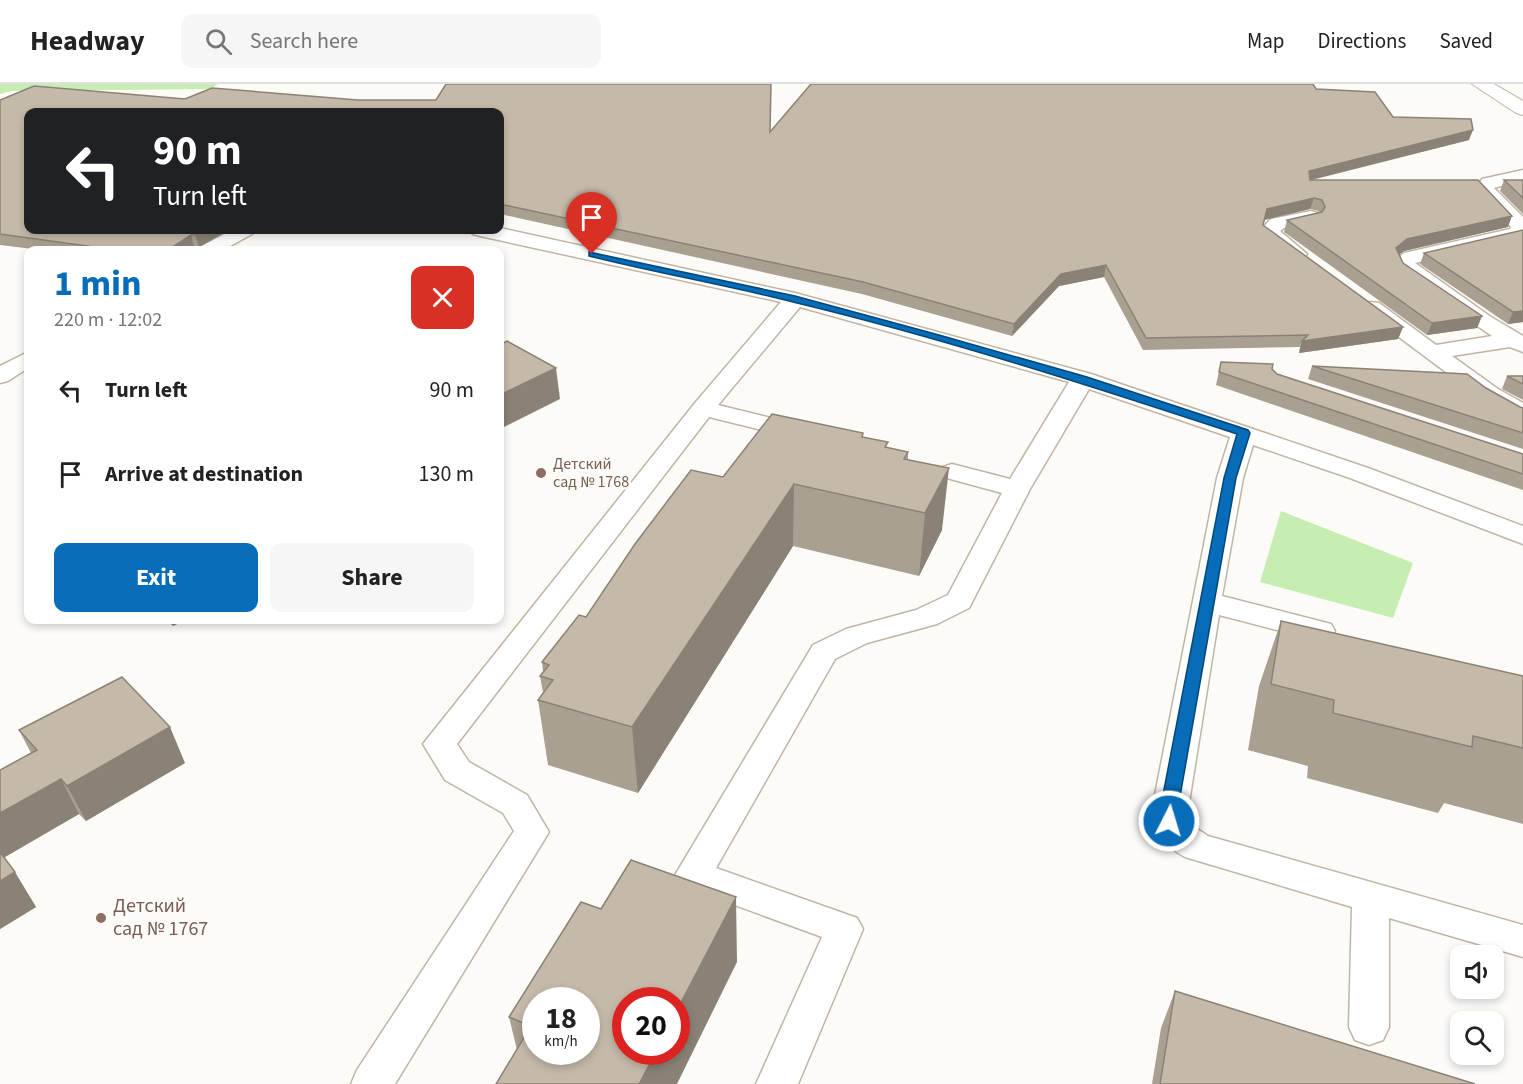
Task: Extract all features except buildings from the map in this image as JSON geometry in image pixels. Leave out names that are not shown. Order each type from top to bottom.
[{"type":"main road","points":[[1481,84],[1523,109]]},
{"type":"lane","points":[[1518,342],[1483,322],[1407,269],[1404,261],[1411,256],[1518,233],[1521,228],[1518,223],[1484,189],[1488,183],[1523,175]]},
{"type":"lane","points":[[1311,217],[1278,223],[1270,230],[1278,240],[1317,268]]},
{"type":"lane","points":[[216,246],[238,234]]},
{"type":"lane","points":[[498,234],[795,299],[1083,379],[1244,433],[1523,536]]},
{"type":"lane","points":[[1355,296],[1490,394],[1523,413]]},
{"type":"lane","points":[[372,1084],[532,832],[514,804],[457,771],[439,744],[703,408],[795,299]]},
{"type":"lane","points":[[1432,352],[1518,342]]},
{"type":"lane","points":[[0,376],[24,361]]},
{"type":"lane","points":[[777,1084],[844,929],[693,875],[824,652],[836,643],[854,636],[944,611],[959,601],[1017,489],[1083,379]]},
{"type":"lane","points":[[703,408],[826,439]]},
{"type":"lane","points":[[1244,433],[1230,478],[1171,800],[1169,821],[1175,832],[1182,840],[1198,847],[1523,941]]},
{"type":"lane","points":[[952,472],[1017,489]]},
{"type":"lane","points":[[1207,602],[1354,639]]},
{"type":"lane","points":[[1369,1027],[1371,898]]},
{"type":"green space","points":[[0,84],[218,84],[210,89],[11,91],[0,94]]},
{"type":"green space","points":[[1281,511],[1413,563],[1393,618],[1260,582]]},
{"type":"place","name":"Детский сад № 1768","points":[[541,473]]},
{"type":"place","name":"Детский сад № 1767","points":[[101,918]]},
{"type":"route","points":[[592,254],[795,299],[936,337],[1083,379],[1244,433],[1230,478],[1169,821]]}]
